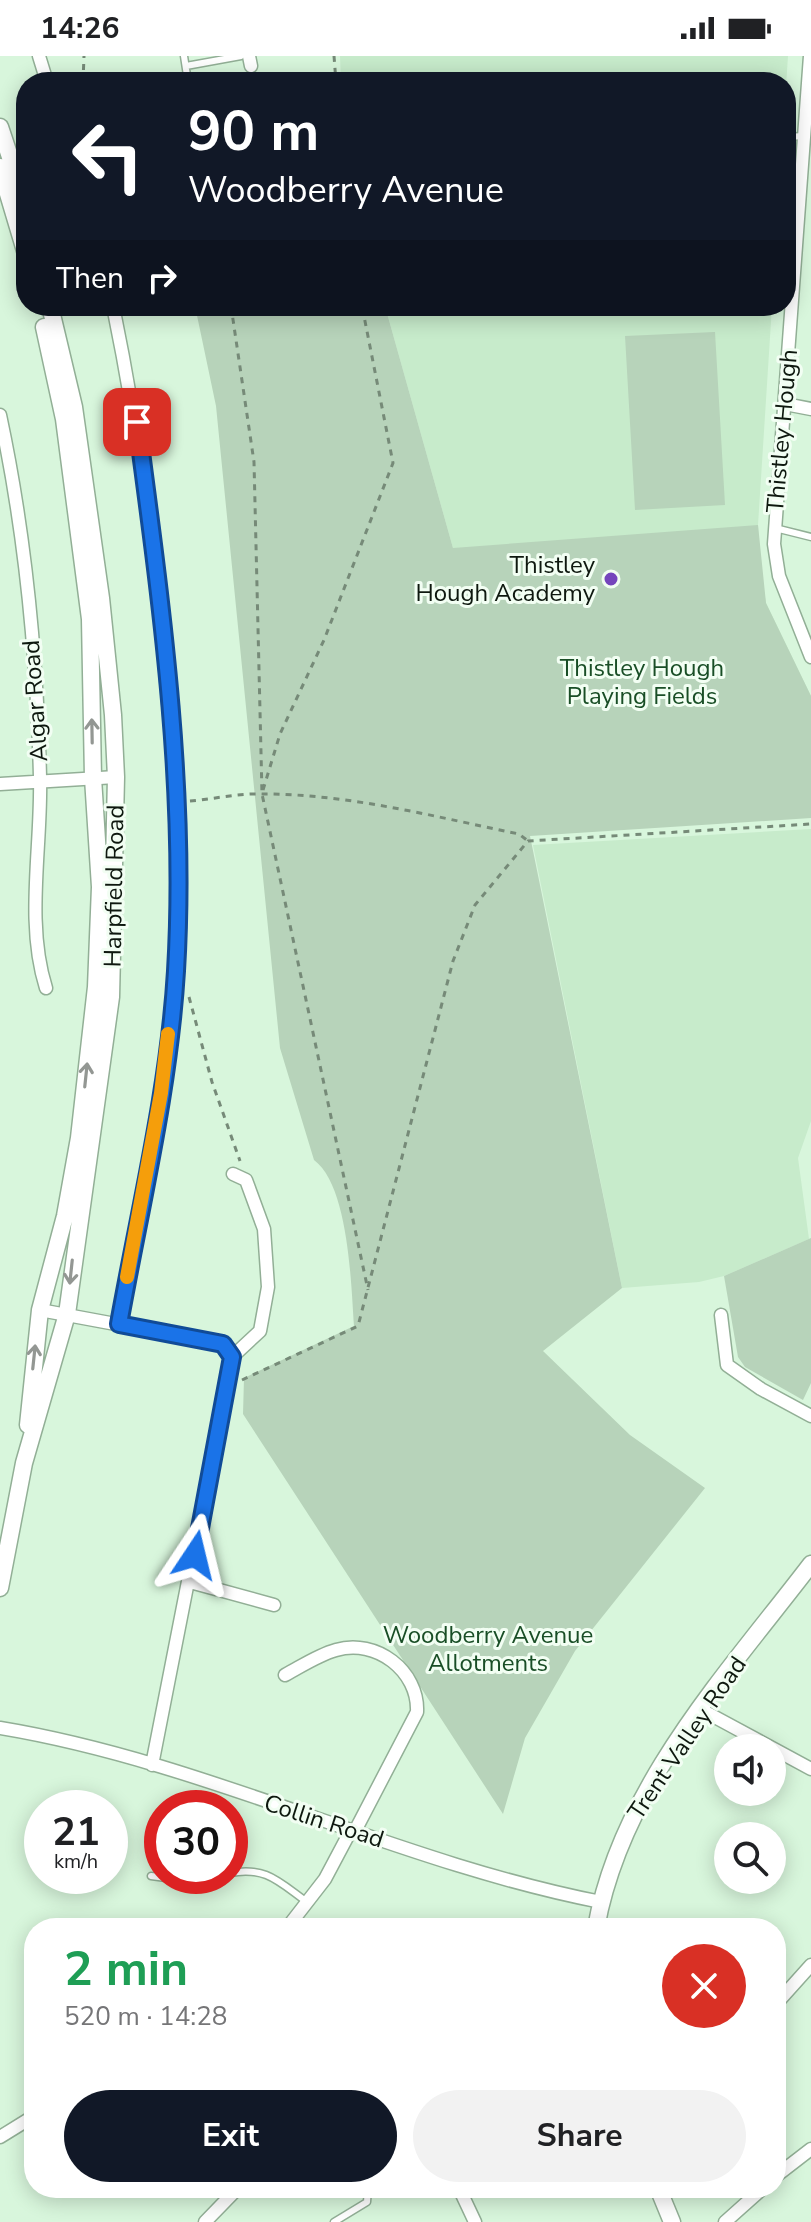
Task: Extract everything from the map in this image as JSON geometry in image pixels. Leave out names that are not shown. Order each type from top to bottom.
[{"type":"street","name":"Thistley Hough","points":[[796,254],[810,56]]},
{"type":"street","points":[[0,127],[16,175]]},
{"type":"street","points":[[0,167],[16,207]]},
{"type":"street","points":[[796,199],[800,199]]},
{"type":"street","name":"Harpfield Road","points":[[0,1588],[24,1463],[40,1310],[65,1216],[79,1138],[96,987],[100,887],[93,778],[90,619],[64,419],[41,316]]},
{"type":"street","name":"Harpfield Road","points":[[24,1463],[67,1314],[111,997],[116,777],[99,584],[74,407],[52,316]]},
{"type":"street","points":[[115,316],[137,422],[157,568],[176,802],[176,972],[161,1093],[119,1324]]},
{"type":"street","name":"Thistley Hough","points":[[791,316],[775,528],[779,576],[811,657]]},
{"type":"street","points":[[785,404],[811,409]]},
{"type":"street","name":"Algar Road","points":[[0,415],[28,608],[40,781],[36,956],[46,988]]},
{"type":"street","points":[[0,784],[116,777]]},
{"type":"street","points":[[152,1765],[232,1357],[260,1331],[268,1287],[264,1229],[246,1180],[233,1174]]},
{"type":"street","points":[[40,1310],[223,1344],[232,1357]]},
{"type":"street","points":[[721,1315],[727,1365],[761,1389],[811,1416]]},
{"type":"street","name":"Trent Valley Road","points":[[598,1918],[620,1840],[700,1709],[811,1564]]},
{"type":"street","points":[[190,1582],[274,1605]]},
{"type":"street","points":[[285,1675],[336,1650],[355,1647],[376,1650],[402,1668],[418,1699],[417,1712],[353,1831],[325,1879],[297,1918]]},
{"type":"street","points":[[700,1709],[811,1769]]},
{"type":"street","name":"Collin Road","points":[[0,1728],[152,1765],[353,1831],[564,1895],[601,1902]]},
{"type":"street","points":[[786,1993],[811,1965]]},
{"type":"street","points":[[0,2137],[24,2122]]},
{"type":"street","points":[[786,2168],[811,2149]]},
{"type":"street","points":[[205,2222],[228,2198]]},
{"type":"street","points":[[464,2198],[475,2222]]},
{"type":"street","points":[[662,2198],[672,2222]]},
{"type":"street","points":[[725,2222],[752,2198]]},
{"type":"lane","points":[[184,56],[187,72]]},
{"type":"lane","points":[[186,66],[241,56]]},
{"type":"lane","points":[[796,136],[804,136]]},
{"type":"lane","points":[[775,528],[811,537]]},
{"type":"lane","points":[[248,1870],[272,1876],[307,1902]]},
{"type":"lane","points":[[334,2222],[367,2202],[367,2198]]},
{"type":"path","points":[[232,316],[254,462],[262,794],[368,1290]]},
{"type":"path","points":[[262,794],[280,734],[324,640],[393,463],[364,316]]},
{"type":"path","points":[[176,802],[262,794],[395,809],[519,834],[528,841],[811,824]]},
{"type":"path","points":[[226,1388],[358,1326],[453,961],[475,905],[528,841]]},
{"type":"path","points":[[176,972],[188,993],[212,1082],[246,1180]]},
{"type":"shaded area","points":[[340,56],[788,56],[787,72],[341,72]]},
{"type":"shaded area","name":"Thistley Hough Academy","points":[[388,316],[771,316],[758,525],[760,567],[766,603],[811,696],[811,818],[453,548]]},
{"type":"shaded area","points":[[811,829],[811,1121],[798,1158],[809,1239],[724,1276],[699,1282],[622,1288],[533,845]]},
{"type":"green space","points":[[197,316],[388,316],[453,548],[758,525],[766,603],[811,696],[811,818],[530,836],[622,1288],[543,1351],[630,1435],[705,1488],[575,1651],[525,1738],[503,1814],[243,1414],[244,1378],[354,1326],[341,1213],[326,1173],[314,1160],[280,1048],[216,406]]},
{"type":"green space","points":[[715,332],[725,505],[635,510],[625,336]]},
{"type":"green space","points":[[811,1238],[811,1383],[803,1400],[745,1367],[738,1357],[724,1276]]},
{"type":"slow traffic","points":[[127,1277],[161,1093],[168,1034]]},
{"type":"place","name":"Thistley Hough Academy","points":[[611,579]]},
{"type":"route","points":[[137,422],[157,568],[176,787],[178,873],[176,972],[161,1093],[119,1324],[223,1344],[232,1357],[195,1555]]},
{"type":"park label","name":"Thistley Hough Playing Fields","points":[[642,682]]},
{"type":"park label","name":"Woodberry Avenue Allotments","points":[[488,1649]]}]
